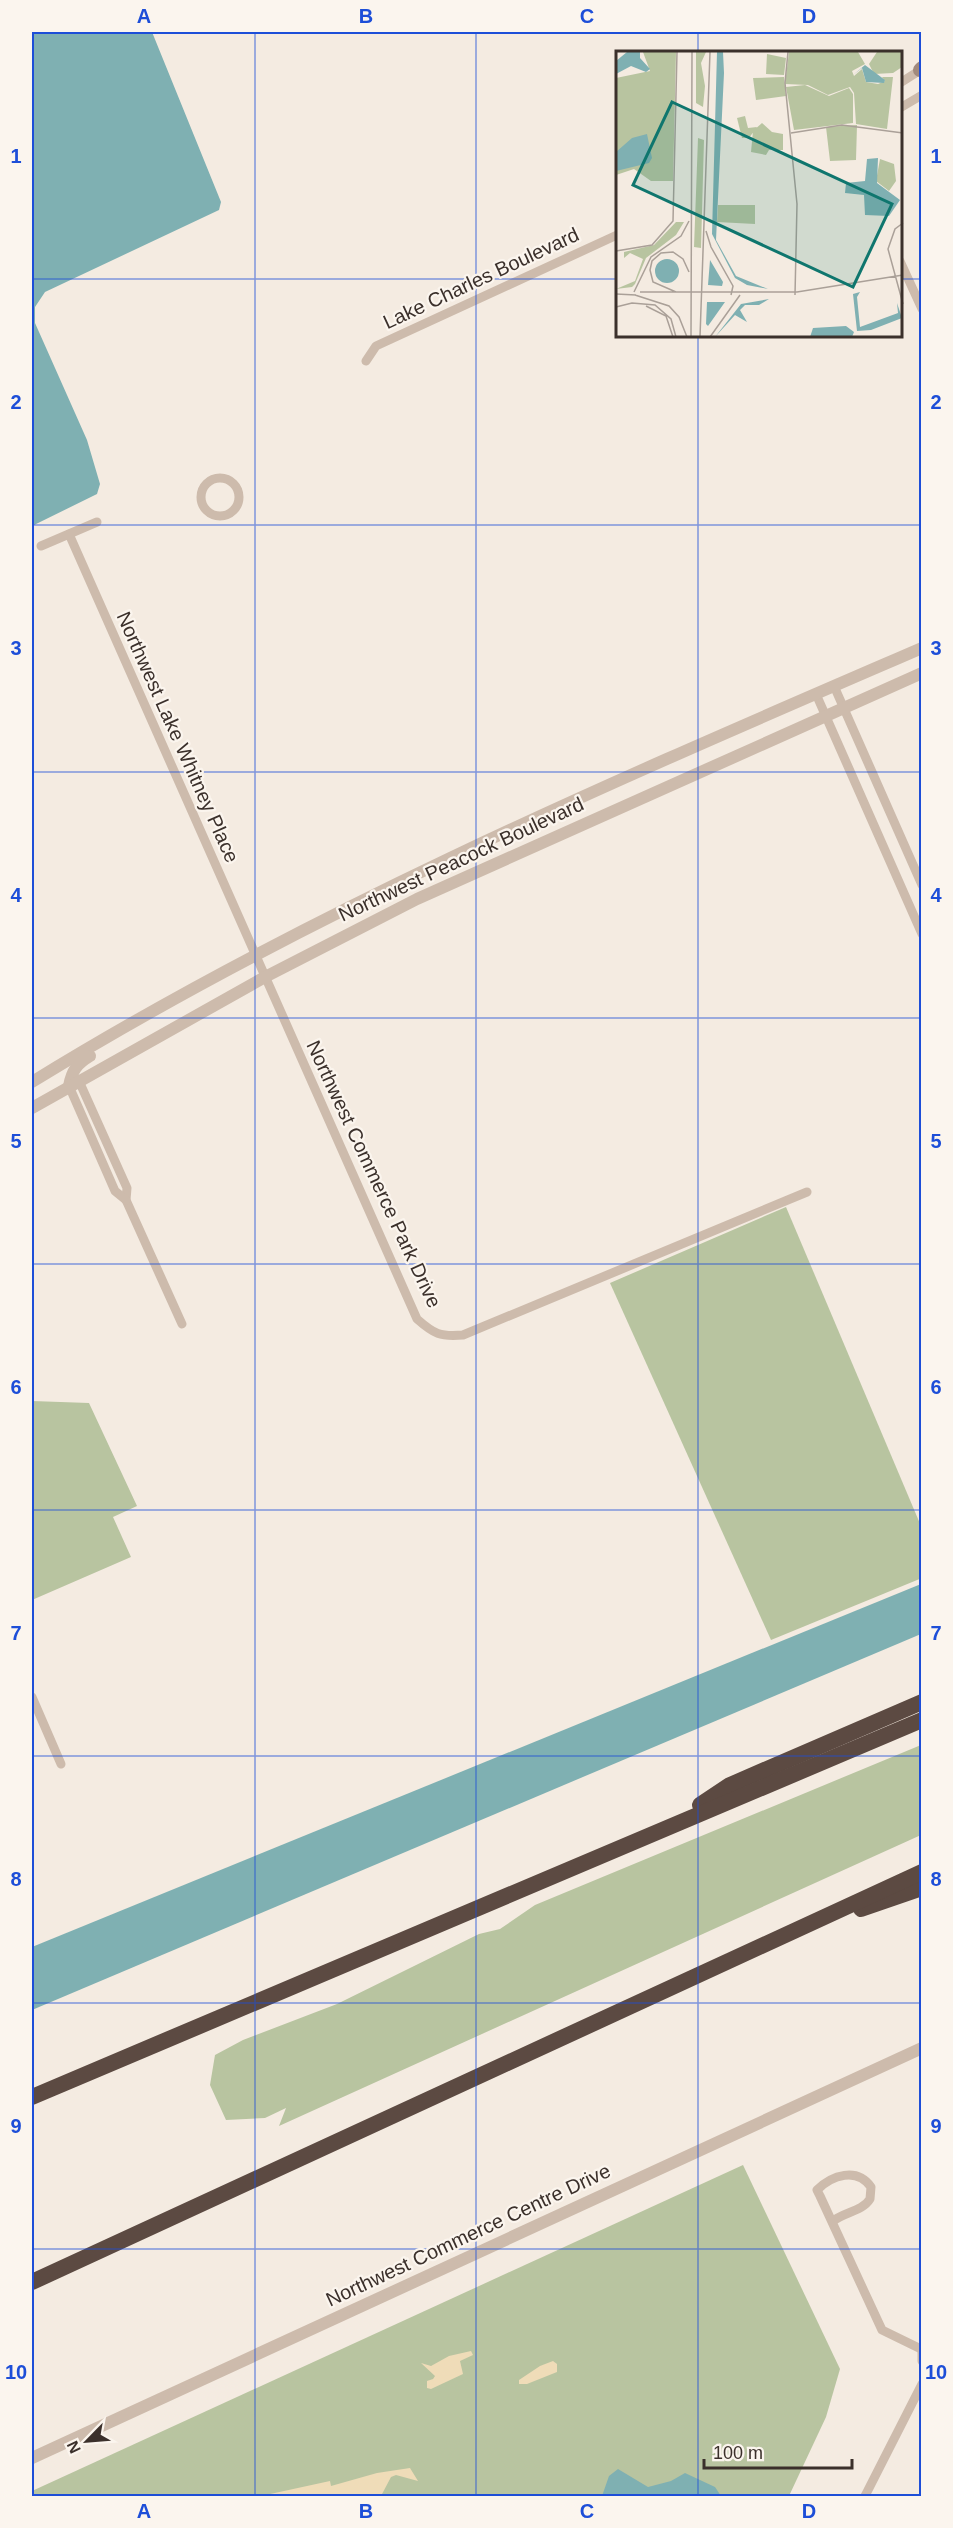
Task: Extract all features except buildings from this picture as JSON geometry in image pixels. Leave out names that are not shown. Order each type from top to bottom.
[{"type":"highway","points":[[666,1828],[730,1785],[921,1702]]},
{"type":"highway","points":[[32,2097],[921,1720]]},
{"type":"highway","points":[[32,2282],[921,1872]]},
{"type":"highway","points":[[806,1925],[878,1904],[921,1888]]},
{"type":"street","points":[[902,82],[921,69]]},
{"type":"street","points":[[902,107],[921,95]]},
{"type":"street","name":"Lake Charles Boulevard","points":[[366,361],[376,346],[616,236]]},
{"type":"street","points":[[902,266],[921,309]]},
{"type":"street","points":[[212,480],[228,480],[237,489],[239,501],[230,514],[215,516],[203,505],[203,489],[212,480]]},
{"type":"street","points":[[41,546],[97,522]]},
{"type":"street","name":"Northwest Lake Whitney Place","points":[[69,534],[255,954]]},
{"type":"street","name":"Northwest Peacock Boulevard","points":[[32,1082],[255,954],[491,839],[921,648]]},
{"type":"street","name":"Northwest Peacock Boulevard","points":[[32,1108],[265,977],[417,899],[921,673]]},
{"type":"street","points":[[834,686],[921,885]]},
{"type":"street","points":[[816,694],[921,934]]},
{"type":"street","points":[[880,841],[898,833]]},
{"type":"street","name":"Northwest Commerce Park Drive","points":[[255,954],[408,1303],[417,1319],[430,1330],[444,1336],[463,1335],[487,1327],[807,1192]]},
{"type":"street","points":[[157,1010],[143,1026],[78,1063],[71,1073],[115,1191],[126,1200],[182,1324]]},
{"type":"street","points":[[32,1697],[62,1764]]},
{"type":"street","name":"Northwest Commerce Centre Drive","points":[[32,2458],[921,2048]]},
{"type":"street","points":[[832,2222],[840,2215],[868,2203],[871,2187],[859,2175],[839,2177],[817,2190],[882,2330],[921,2348],[921,2361]]},
{"type":"street","points":[[865,2496],[921,2384]]},
{"type":"green space","points":[[786,1207],[921,1526],[922,1578],[771,1640],[610,1283]]},
{"type":"green space","points":[[32,1401],[89,1403],[137,1506],[113,1517],[131,1557],[32,1600]]},
{"type":"green space","points":[[921,1745],[921,1835],[279,2126],[286,2108],[265,2118],[226,2120],[210,2085],[215,2055],[243,2040],[337,2004],[479,1934],[500,1929],[535,1905]]},
{"type":"green space","points":[[743,2165],[840,2369],[826,2417],[789,2496],[32,2496],[32,2491]]},
{"type":"sand","points":[[471,2351],[473,2355],[460,2361],[463,2374],[431,2389],[427,2388],[427,2381],[435,2376],[421,2363],[431,2366],[449,2356]]},
{"type":"sand","points":[[553,2361],[557,2364],[557,2372],[527,2384],[519,2384],[519,2380],[540,2366]]},
{"type":"sand","points":[[410,2468],[418,2481],[396,2475],[391,2477],[381,2496],[261,2496],[330,2481],[331,2486],[377,2473]]},
{"type":"water","points":[[32,32],[152,32],[221,202],[219,210],[45,292],[35,307],[35,323],[87,440],[100,484],[97,494],[32,526]]},
{"type":"water","points":[[921,1584],[921,1634],[32,2010],[32,1947]]},
{"type":"water","points":[[618,2469],[648,2487],[671,2481],[685,2473],[715,2487],[721,2496],[602,2496],[609,2476]]}]
